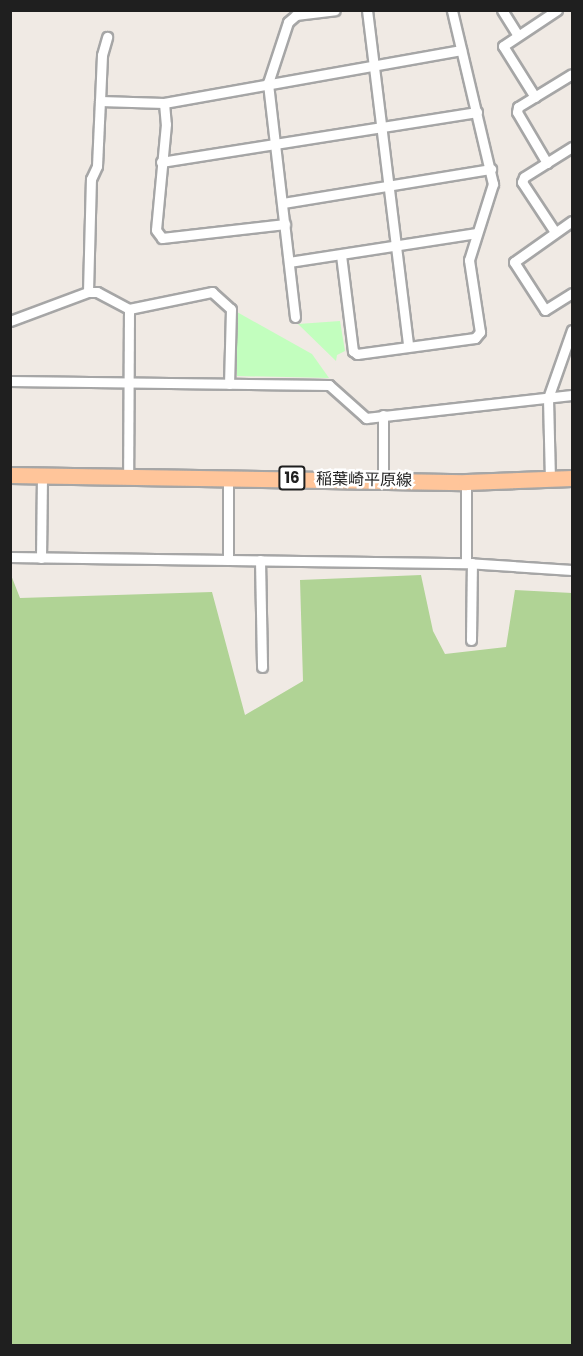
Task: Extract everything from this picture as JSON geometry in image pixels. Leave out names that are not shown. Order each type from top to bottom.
[{"type":"main road","name":"稲葉崎平原線","points":[[10,475],[466,482],[573,478]]},
{"type":"street","points":[[295,317],[268,83],[288,22],[296,15],[335,10]]},
{"type":"street","points":[[367,10],[408,346]]},
{"type":"street","points":[[341,255],[352,351],[357,354],[475,338],[480,332],[469,260],[493,184],[452,10]]},
{"type":"street","points":[[502,10],[517,34]]},
{"type":"street","points":[[535,97],[503,46],[517,34],[557,10]]},
{"type":"street","points":[[88,292],[91,179],[97,166],[102,55],[106,37]]},
{"type":"street","points":[[100,101],[164,103],[461,50]]},
{"type":"street","points":[[547,163],[517,112],[535,97],[573,74]]},
{"type":"street","points":[[164,103],[166,124],[156,230],[162,238],[285,224]]},
{"type":"street","points":[[161,162],[477,112]]},
{"type":"street","points":[[555,232],[522,182],[573,147]]},
{"type":"street","points":[[283,203],[491,169]]},
{"type":"street","points":[[573,221],[514,262],[545,310],[573,293]]},
{"type":"street","points":[[290,262],[477,233]]},
{"type":"street","points":[[11,320],[88,292],[97,292],[129,309],[212,292],[231,309],[229,384]]},
{"type":"street","points":[[128,476],[129,309]]},
{"type":"street","points":[[550,480],[548,398],[558,362],[573,330]]},
{"type":"street","points":[[10,381],[329,386],[366,418],[573,395]]},
{"type":"street","points":[[383,415],[383,480]]},
{"type":"street","points":[[41,558],[42,475]]},
{"type":"street","points":[[228,478],[228,560]]},
{"type":"street","points":[[466,482],[471,640]]},
{"type":"street","points":[[10,557],[469,563],[573,570]]},
{"type":"street","points":[[260,560],[262,667]]},
{"type":"green space","points":[[237,312],[312,354],[329,378],[237,376]]},
{"type":"green space","points":[[340,321],[345,351],[337,355],[336,361],[298,324]]},
{"type":"green space","points":[[11,575],[20,598],[212,592],[245,715],[303,681],[300,580],[421,575],[433,631],[445,654],[506,647],[515,590],[572,593],[572,1345],[11,1345]]}]
